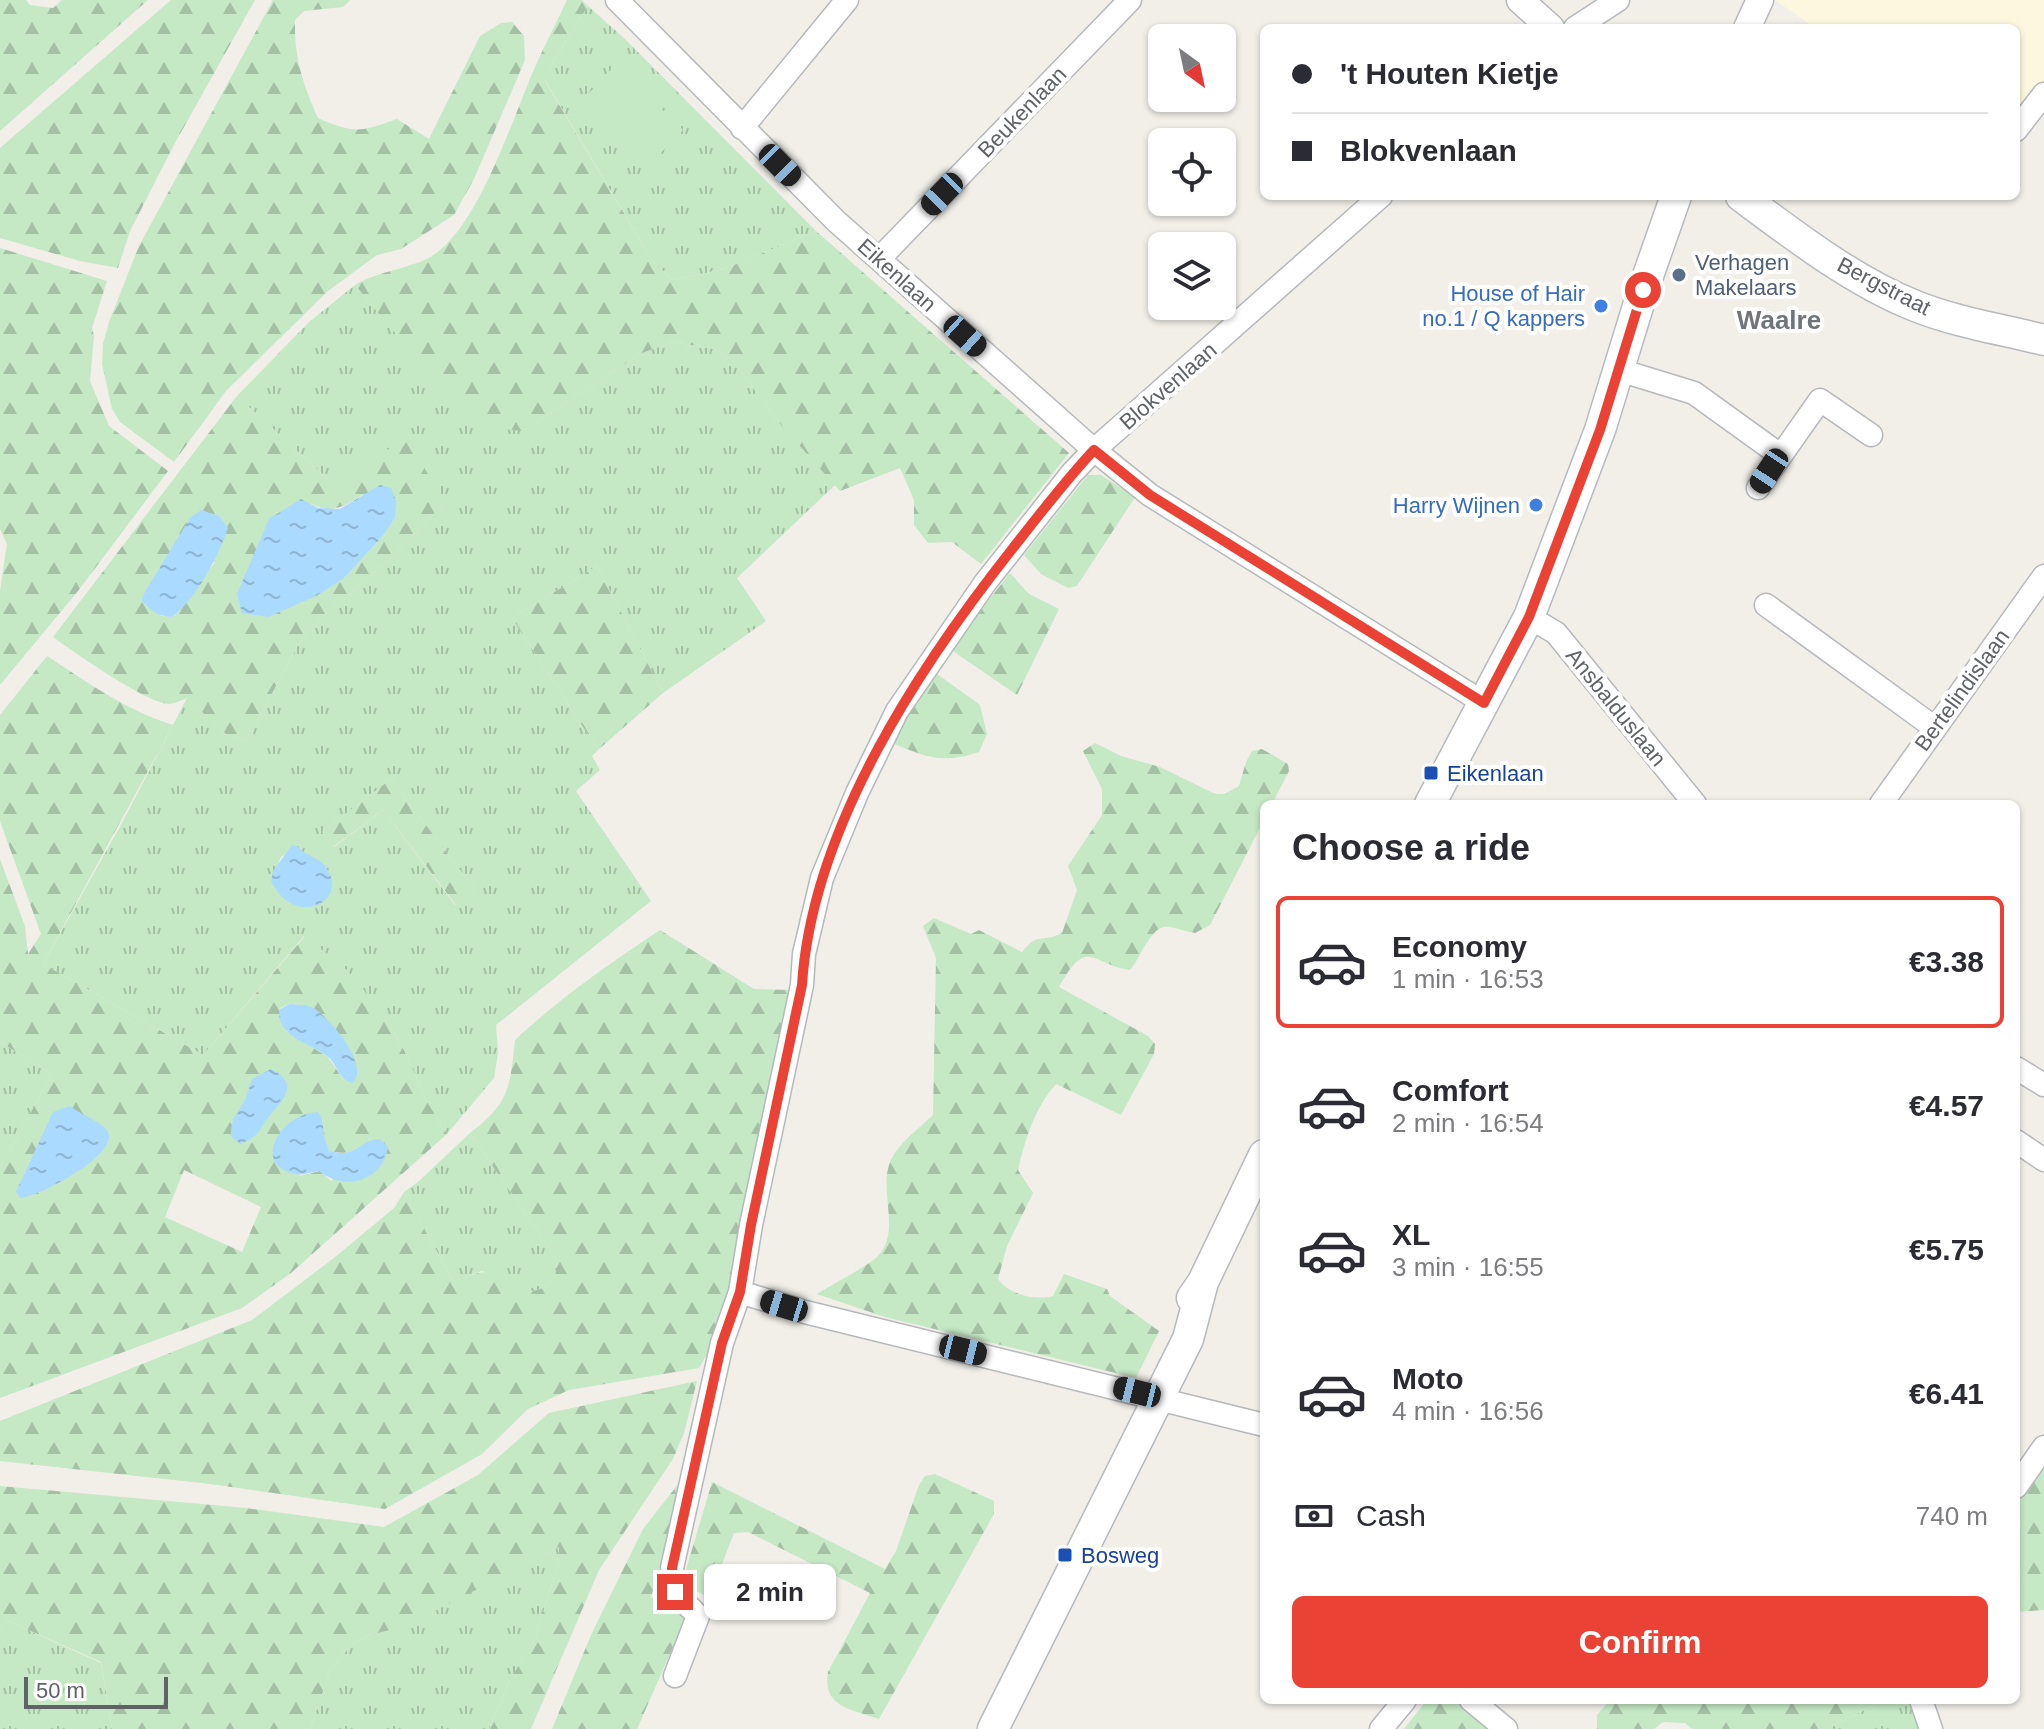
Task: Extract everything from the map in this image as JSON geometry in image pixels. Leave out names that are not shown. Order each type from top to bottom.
[{"type":"main road","points":[[1432,800],[1529,617],[1600,430],[1675,200]]},
{"type":"main road","name":"Bergstraat","points":[[1747,200],[1841,267],[1911,305],[2044,340]]},
{"type":"main road","points":[[993,1729],[1106,1505],[1152,1396],[1188,1339],[1203,1282],[1260,1163]]},
{"type":"street","name":"Eikenlaan","points":[[617,0],[836,221],[1094,450],[1150,495],[1484,703]]},
{"type":"street","points":[[742,128],[847,0]]},
{"type":"street","name":"Beukenlaan","points":[[879,259],[1130,0]]},
{"type":"street","points":[[1520,0],[1547,24]]},
{"type":"street","points":[[1581,24],[1618,0]]},
{"type":"street","points":[[1749,24],[1760,0]]},
{"type":"street","points":[[2020,125],[2044,94]]},
{"type":"street","name":"Blokvenlaan","points":[[675,1676],[698,1616],[675,1592],[672,1568],[722,1343],[740,1292],[751,1225],[802,985],[804,954],[822,878],[851,807],[897,711],[985,583],[1072,473],[1094,450],[1376,200]]},
{"type":"street","points":[[1619,370],[1694,393],[1780,455]]},
{"type":"street","points":[[1758,488],[1820,400],[1871,435]]},
{"type":"street","name":"Bertelindislaan","points":[[1884,800],[2041,587]]},
{"type":"street","points":[[1766,605],[1935,728]]},
{"type":"street","name":"Ansbalduslaan","points":[[1529,617],[1556,633],[1692,800]]},
{"type":"street","points":[[2020,1070],[2042,1079]]},
{"type":"street","points":[[2020,1144],[2044,1160]]},
{"type":"street","points":[[740,1292],[805,1312],[1260,1424]]},
{"type":"street","points":[[2020,1481],[2044,1447]]},
{"type":"street","points":[[1381,1729],[1402,1704]]},
{"type":"street","points":[[1476,1704],[1506,1729]]},
{"type":"street","points":[[1922,1704],[1931,1729]]},
{"type":"shaded area","points":[[1775,0],[2044,0],[2044,94],[2020,122],[2020,24],[1809,24]]},
{"type":"green space","points":[[0,0],[26,0],[30,5],[53,8],[62,0],[148,0],[0,131]]},
{"type":"green space","points":[[171,0],[255,0],[130,231],[118,268],[80,261],[0,238],[0,148]]},
{"type":"green space","points":[[273,0],[350,0],[343,7],[304,11],[295,20],[298,59],[318,118],[340,127],[366,129],[397,119],[429,139],[480,36],[501,23],[512,22],[524,36],[525,60],[474,179],[454,215],[401,249],[377,255],[328,291],[226,391],[174,462],[120,422],[112,409],[102,364],[103,344],[139,246]]},
{"type":"green space","points":[[567,0],[582,0],[588,6],[553,62],[545,81],[653,262],[673,280],[724,269],[816,231],[1069,453],[981,564],[952,542],[928,543],[914,525],[914,500],[900,468],[840,491],[781,425],[733,361],[715,349],[673,342],[642,353],[523,431],[503,429],[451,400],[355,285],[427,259],[451,239],[467,219],[494,168],[535,67]]},
{"type":"green space","points":[[588,6],[625,39],[816,231],[724,269],[673,280],[653,262],[545,80]]},
{"type":"green space","points":[[616,64],[683,130],[646,168],[580,103]]},
{"type":"green space","points":[[0,248],[107,281],[92,328],[90,381],[109,426],[168,471],[78,591],[0,685],[0,591],[7,544],[0,529]]},
{"type":"green space","points":[[355,285],[451,399],[523,431],[642,353],[673,342],[715,349],[733,361],[781,425],[835,485],[737,578],[766,621],[663,693],[597,566],[512,618],[598,750],[592,756],[600,770],[576,791],[651,901],[496,1025],[498,1053],[494,1078],[447,1134],[426,1100],[405,1052],[381,1011],[304,936],[203,1055],[43,964],[187,698],[226,734],[246,742],[304,634],[398,552],[446,501],[333,484],[237,396],[309,322]],"holes":[[[391,779],[476,891],[455,905],[383,810],[334,847],[322,832]],[[297,846],[328,874],[332,890],[271,881],[281,857]]]},
{"type":"green space","points":[[237,396],[333,484],[405,439],[446,501],[398,552],[304,634],[246,742],[226,734],[187,698],[169,704],[144,695],[53,637]],"holes":[[[362,495],[395,518],[382,537],[343,579],[310,503],[317,507],[337,508]],[[215,562],[179,612],[172,617],[162,616],[143,595],[151,583]]]},
{"type":"green space","points":[[1088,475],[1101,475],[1135,497],[1077,586],[1068,588],[1041,574],[1024,555]]},
{"type":"green space","points":[[597,566],[663,693],[598,750],[512,618]]},
{"type":"green space","points":[[1010,573],[1029,594],[1059,609],[1017,695],[950,649]]},
{"type":"green space","points":[[47,656],[123,704],[173,725],[43,964],[203,1055],[305,936],[347,970],[381,1011],[405,1052],[426,1100],[447,1134],[291,1273],[242,1308],[0,1398],[0,1168],[52,1074],[0,1042],[0,859],[25,926],[28,954],[41,934],[0,821],[0,715]],"holes":[[[290,1004],[304,1005],[345,1082],[328,1057],[286,1031],[280,1008]],[[322,1119],[323,1139],[330,1151],[348,1152],[374,1139],[331,1181],[320,1171],[299,1176]],[[184,1170],[261,1207],[242,1252],[165,1217]]]},
{"type":"green space","points":[[933,671],[980,705],[987,734],[979,752],[953,758],[932,757],[887,741]]},
{"type":"green space","points":[[1095,743],[1121,756],[1160,767],[1215,794],[1225,794],[1239,786],[1252,751],[1262,749],[1288,764],[1289,771],[1274,800],[1260,800],[1260,828],[1210,925],[1195,933],[1172,928],[1156,931],[1130,970],[1084,957],[1069,971],[1059,987],[1148,1036],[1155,1044],[1154,1054],[1121,1115],[1056,1084],[1042,1103],[1018,1170],[1033,1193],[1007,1246],[998,1279],[1008,1289],[1038,1298],[1053,1296],[1064,1274],[1107,1289],[1110,1296],[1159,1331],[1136,1378],[885,1317],[817,1294],[879,1255],[888,1235],[889,1165],[902,1143],[933,1115],[936,958],[923,926],[934,918],[971,934],[979,930],[1022,952],[1037,939],[1062,933],[1077,890],[1068,866],[1102,815],[1102,789],[1083,751]]},
{"type":"green space","points":[[391,779],[476,891],[456,905],[383,810],[333,847],[322,832]]},
{"type":"green space","points":[[660,930],[754,989],[789,990],[733,1283],[709,1351],[699,1368],[569,1390],[528,1409],[482,1454],[385,1509],[210,1484],[0,1461],[0,1421],[252,1320],[394,1208],[404,1192],[453,1281],[493,1272],[508,1278],[527,1293],[543,1288],[555,1277],[557,1260],[470,1133],[493,1112],[506,1093],[515,1040],[585,982]]},
{"type":"green space","points":[[0,1042],[52,1074],[0,1168]]},
{"type":"green space","points":[[470,1133],[557,1260],[555,1277],[543,1288],[527,1293],[482,1271],[453,1281],[404,1192]]},
{"type":"green space","points":[[697,1381],[684,1433],[673,1459],[599,1570],[531,1729],[489,1729],[510,1680],[536,1636],[559,1560],[559,1547],[406,1626],[369,1635],[350,1646],[330,1671],[310,1729],[112,1729],[101,1662],[8,1621],[0,1628],[0,1486],[246,1508],[384,1527],[478,1475],[549,1413]]},
{"type":"green space","points":[[2044,1464],[2044,1610],[2020,1612],[2020,1498]]},
{"type":"green space","points":[[686,1474],[651,1597],[687,1615],[637,1729],[552,1729],[591,1635],[643,1529]]},
{"type":"green space","points":[[935,1474],[994,1501],[994,1514],[879,1719],[841,1705],[834,1700],[827,1684],[828,1672],[870,1593],[748,1532],[734,1533],[709,1598],[682,1583],[712,1482],[885,1569],[896,1551],[919,1485],[925,1476]]},
{"type":"green space","points":[[559,1547],[559,1560],[536,1636],[510,1680],[489,1729],[310,1729],[330,1671],[350,1646],[369,1635],[406,1625]]},
{"type":"green space","points":[[8,1621],[101,1663],[112,1729],[0,1729],[0,1628]]},
{"type":"green space","points":[[1424,1704],[1461,1704],[1489,1729],[1404,1729]]},
{"type":"green space","points":[[1607,1704],[1875,1704],[1828,1729],[1692,1729],[1685,1723],[1663,1722],[1654,1729],[1597,1729],[1597,1715]]},
{"type":"green space","points":[[1875,1704],[1915,1704],[1924,1729],[1828,1729]]},
{"type":"water","points":[[380,485],[391,488],[396,501],[395,518],[382,537],[343,579],[316,596],[268,617],[242,613],[237,594],[269,519],[301,499],[318,508],[340,509]]},
{"type":"water","points":[[201,510],[219,516],[228,528],[224,539],[213,564],[190,600],[172,617],[159,614],[142,601],[143,595],[190,518]]},
{"type":"water","points":[[292,845],[320,861],[332,881],[331,892],[316,905],[305,907],[293,904],[281,896],[271,881],[273,871]]},
{"type":"water","points":[[290,1004],[315,1009],[339,1033],[356,1065],[357,1075],[353,1083],[340,1075],[327,1056],[295,1038],[283,1026],[280,1009]]},
{"type":"water","points":[[271,1069],[285,1080],[285,1096],[256,1135],[240,1144],[231,1136],[234,1119],[252,1079]]},
{"type":"water","points":[[70,1106],[104,1127],[109,1135],[107,1144],[88,1164],[73,1174],[42,1191],[20,1198],[16,1192],[53,1112]]},
{"type":"water","points":[[318,1112],[330,1151],[353,1151],[367,1142],[380,1139],[388,1147],[379,1168],[361,1180],[351,1182],[340,1181],[319,1171],[298,1174],[282,1169],[275,1161],[275,1141],[292,1121]]},
{"type":"place","name":"Verhagen Makelaars","points":[[1679,275]]},
{"type":"place","name":"House of Hair no.1 / Q kappers","points":[[1601,306]]},
{"type":"place","name":"Harry Wijnen","points":[[1536,505]]},
{"type":"place","name":"Eikenlaan","points":[[1431,773]]},
{"type":"place","name":"Bosweg","points":[[1065,1555]]},
{"type":"district","name":"Waalre","points":[[1779,320]]},
{"type":"route","points":[[675,1592],[672,1568],[722,1343],[740,1292],[751,1225],[802,985],[804,954],[822,878],[857,793],[897,711],[985,583],[1072,473],[1094,450],[1150,495],[1484,703],[1529,617],[1600,430],[1643,290]]}]
